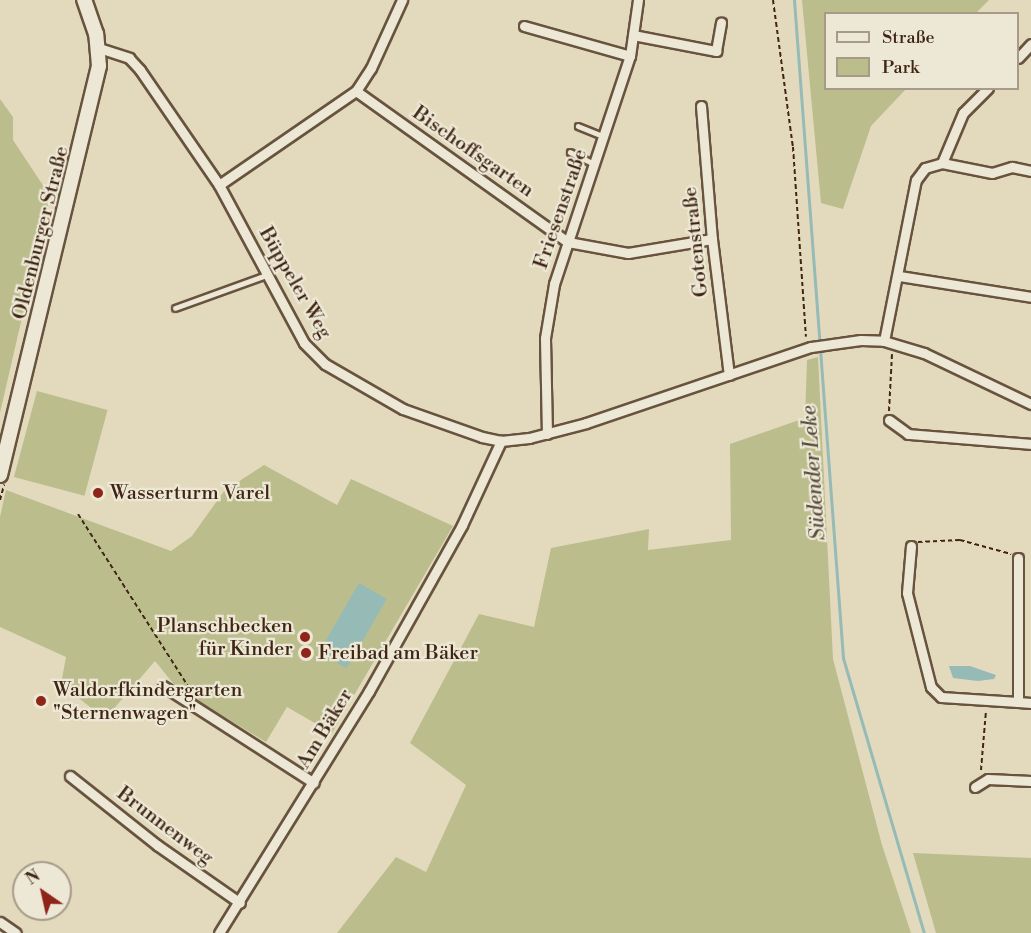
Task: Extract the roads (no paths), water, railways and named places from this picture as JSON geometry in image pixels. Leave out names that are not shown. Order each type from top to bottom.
[{"type":"main road","name":"Oldenburger Straße","points":[[0,475],[89,118],[99,66],[99,48],[84,0]]},
{"type":"street","points":[[219,185],[356,91],[371,68],[402,0]]},
{"type":"street","name":"Friesenstraße","points":[[546,434],[546,338],[554,284],[606,137],[630,56],[638,0]]},
{"type":"street","points":[[633,35],[716,51],[721,22]]},
{"type":"street","points":[[524,26],[630,56]]},
{"type":"street","points":[[1019,56],[1031,44]]},
{"type":"street","name":"Büppeler Weg","points":[[99,48],[129,58],[219,185],[304,343],[325,364],[402,409],[501,441],[546,434],[809,348],[829,344],[888,342]]},
{"type":"street","points":[[942,163],[963,113],[986,90]]},
{"type":"street","name":"Bischoffsgarten","points":[[356,91],[568,242],[628,253],[712,239]]},
{"type":"street","name":"Gotenstraße","points":[[701,106],[712,239],[729,375]]},
{"type":"street","points":[[1031,171],[1012,167],[992,172],[942,163],[925,168],[916,180],[888,342],[924,353],[1031,404]]},
{"type":"street","points":[[899,276],[1031,297]]},
{"type":"street","points":[[889,420],[908,434],[1031,444]]},
{"type":"street","name":"Am Bäker","points":[[219,933],[314,783],[447,553],[501,441]]},
{"type":"street","points":[[911,546],[907,592],[931,687],[941,697],[987,702],[1031,703]]},
{"type":"street","points":[[1018,558],[1018,702]]},
{"type":"street","points":[[163,686],[314,783]]},
{"type":"street","name":"Brunnenweg","points":[[70,776],[157,845],[240,903]]},
{"type":"street","points":[[975,787],[988,779],[1031,781]]},
{"type":"street","points":[[0,922],[16,933]]},
{"type":"lane","points":[[578,126],[606,137]]},
{"type":"lane","points":[[570,152],[596,164]]},
{"type":"lane","points":[[175,308],[266,275]]},
{"type":"water","points":[[359,583],[387,599],[347,668],[319,652]]},
{"type":"water","points":[[949,666],[970,666],[996,675],[994,679],[978,681],[953,678]]},
{"type":"waterway","name":"Südender Leke","points":[[794,0],[843,658],[924,933]]},
{"type":"place","name":"Wasserturm Varel","points":[[98,493]]},
{"type":"place","name":"Planschbecken für Kinder","points":[[305,637]]},
{"type":"place","name":"Freibad am Bäker","points":[[306,653]]},
{"type":"place","name":"Waldorfkindergarten \"Sternenwagen\"","points":[[41,701]]}]
